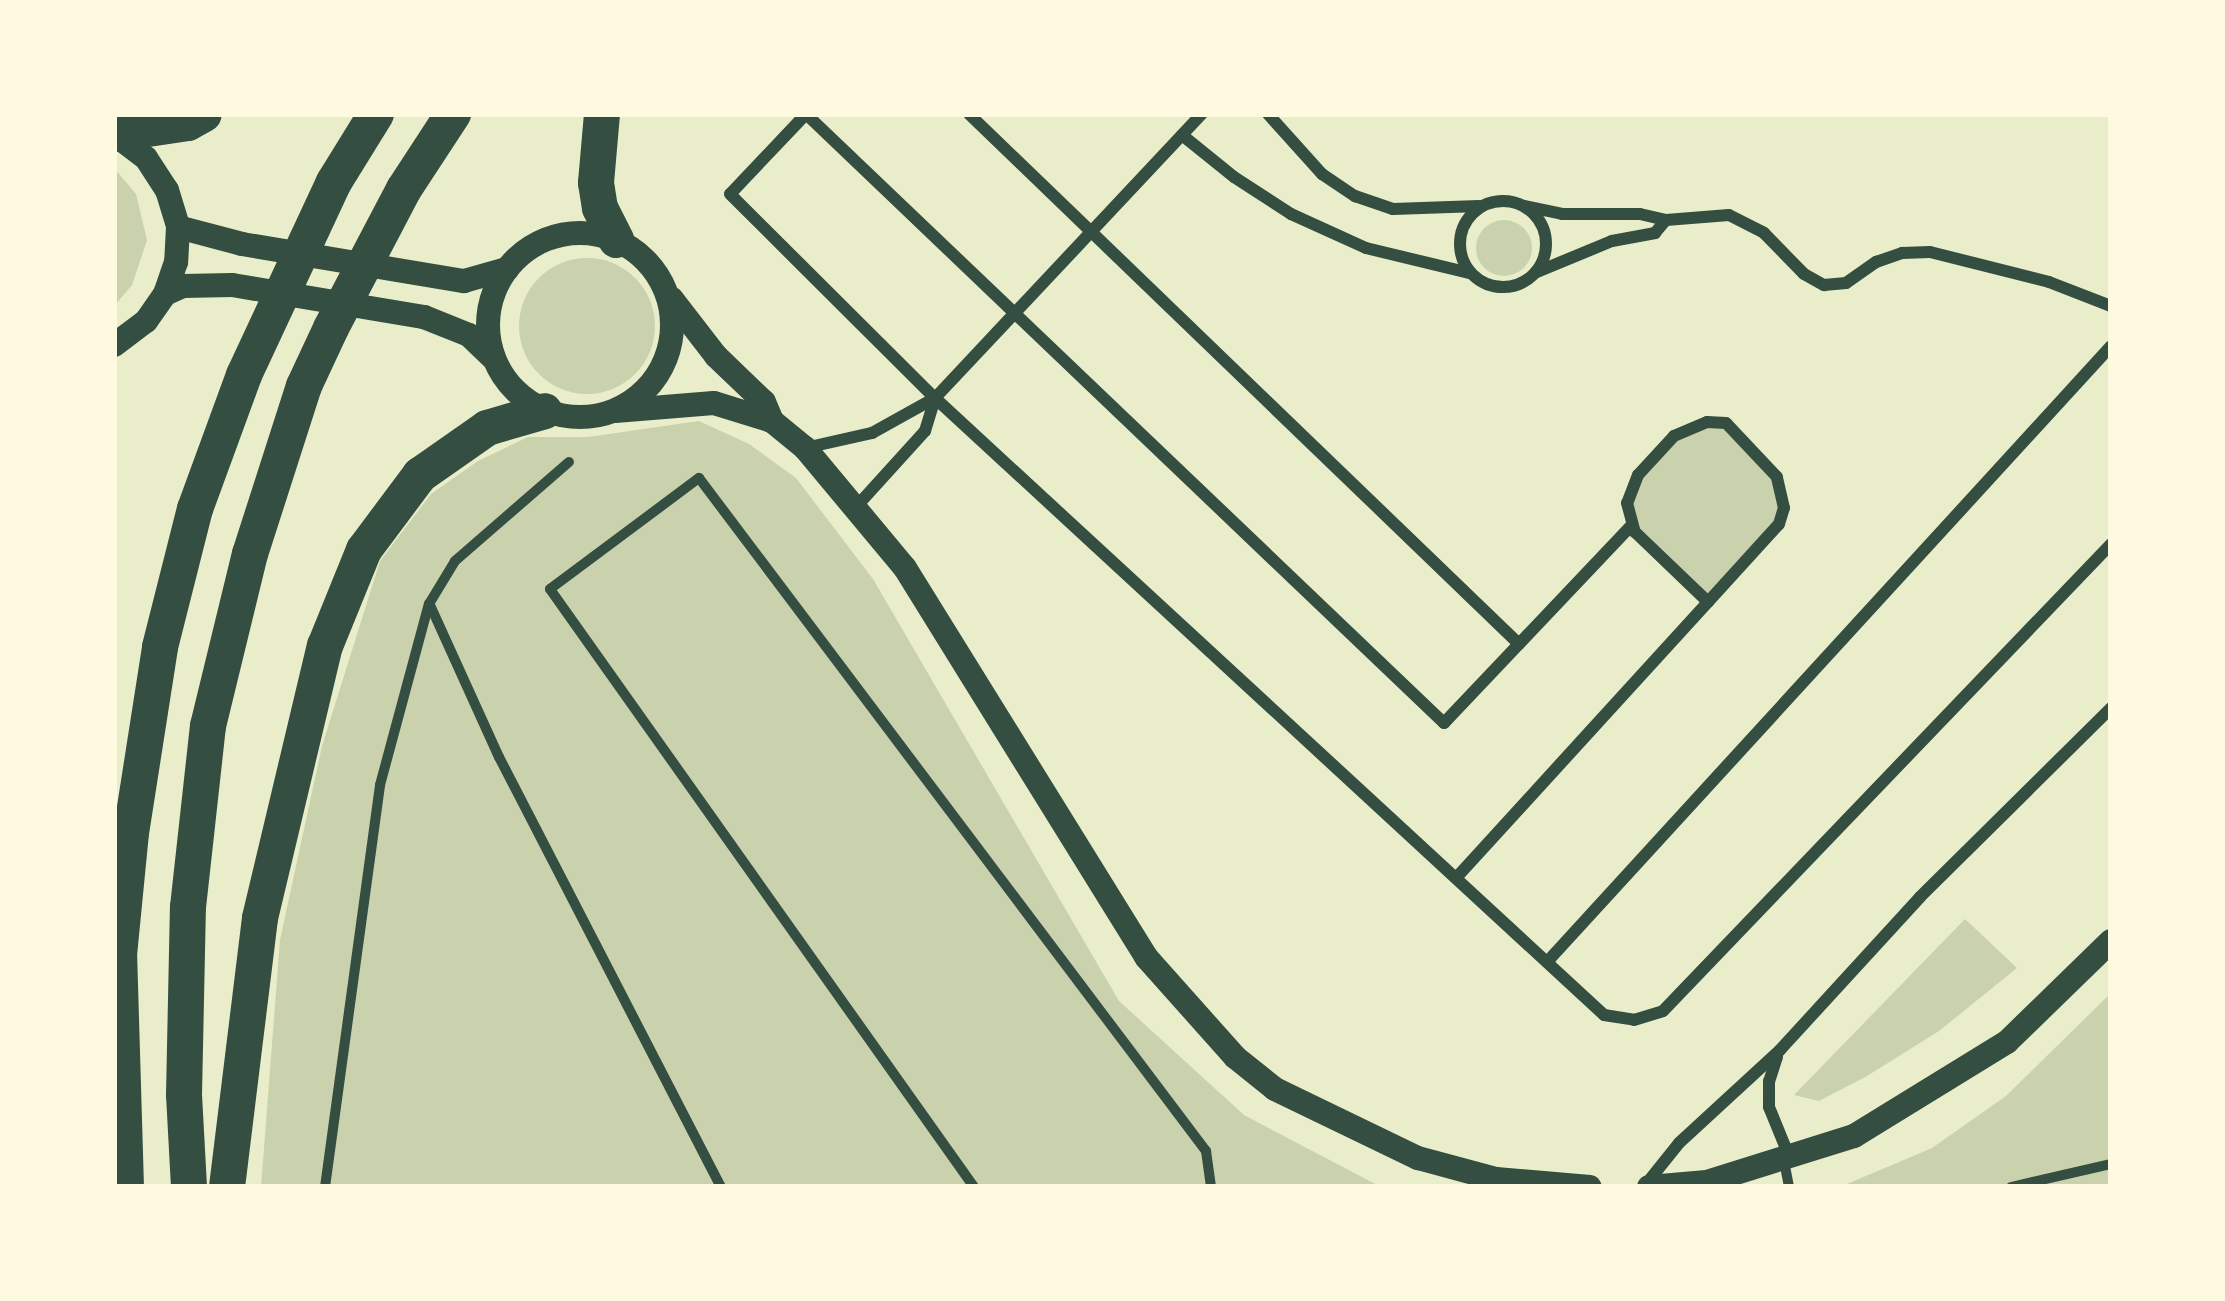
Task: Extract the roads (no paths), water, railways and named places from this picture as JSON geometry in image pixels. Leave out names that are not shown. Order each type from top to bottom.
[{"type":"highway","points":[[114,134],[188,123],[204,114]]},
{"type":"highway","points":[[126,1187],[119,955],[143,737],[195,509],[244,375],[334,182],[376,114]]},
{"type":"highway","points":[[189,1187],[184,1095],[188,907],[208,727],[250,554],[304,386],[404,189],[453,114]]},
{"type":"highway","points":[[602,114],[596,183],[616,241]]},
{"type":"highway","points":[[227,1187],[265,895],[325,646],[364,550],[420,475],[487,428],[544,411]]},
{"type":"main road","points":[[114,134],[146,158],[167,190],[178,227],[176,262],[165,294],[146,321],[114,345]]},
{"type":"main road","points":[[178,227],[242,244],[464,281],[507,269],[545,240],[592,234],[616,241],[637,252],[716,356],[764,402],[772,421]]},
{"type":"main road","points":[[494,360],[488,313],[507,269]]},
{"type":"main road","points":[[165,294],[183,286],[232,285],[424,317],[469,335],[494,360],[506,381],[544,411],[567,417],[694,400],[772,421],[805,448],[904,568],[1146,957],[1235,1057],[1275,1090],[1418,1158],[1496,1179],[1590,1187]]},
{"type":"main road","points":[[615,411],[636,399],[666,361],[672,338],[666,290]]},
{"type":"main road","points":[[1647,1187],[1707,1182],[1854,1136],[2007,1042],[2111,941]]},
{"type":"street","points":[[1632,525],[1444,722],[806,114],[730,194],[935,398],[1604,1015],[1634,1020],[1663,1011],[2111,544]]},
{"type":"street","points":[[969,114],[1519,644]]},
{"type":"street","points":[[805,448],[872,433],[935,398],[1202,114]]},
{"type":"street","points":[[1268,114],[1322,174],[1355,196],[1393,209],[1510,201],[1666,220],[1729,215],[1748,221],[1824,284],[1846,283],[1876,262],[1902,253],[1930,252],[2049,282],[2111,306]]},
{"type":"street","points":[[1183,135],[1234,177],[1291,214],[1366,248],[1469,273],[1482,283],[1511,287],[1612,241],[1655,232],[1666,220]]},
{"type":"street","points":[[1469,273],[1459,244],[1462,229],[1481,206]]},
{"type":"street","points":[[1525,206],[1537,216],[1547,244],[1537,272]]},
{"type":"street","points":[[1547,962],[2111,346]]},
{"type":"street","points":[[856,507],[925,430],[935,398]]},
{"type":"street","points":[[1456,878],[1708,602],[1779,524],[1784,508],[1777,477],[1726,423],[1690,427],[1637,475],[1627,503],[1632,525],[1708,602]]},
{"type":"street","points":[[325,1187],[380,785],[429,604],[455,561],[568,462]]},
{"type":"street","points":[[974,1187],[550,589],[699,478],[1206,1151],[1211,1187]]},
{"type":"street","points":[[429,604],[499,758],[721,1187]]},
{"type":"street","points":[[1647,1187],[1679,1143],[1780,1050],[1920,898],[2111,707]]},
{"type":"street","points":[[1780,1050],[1769,1081],[1769,1107],[1787,1160],[1790,1187]]},
{"type":"street","points":[[2011,1187],[2111,1164]]}]
